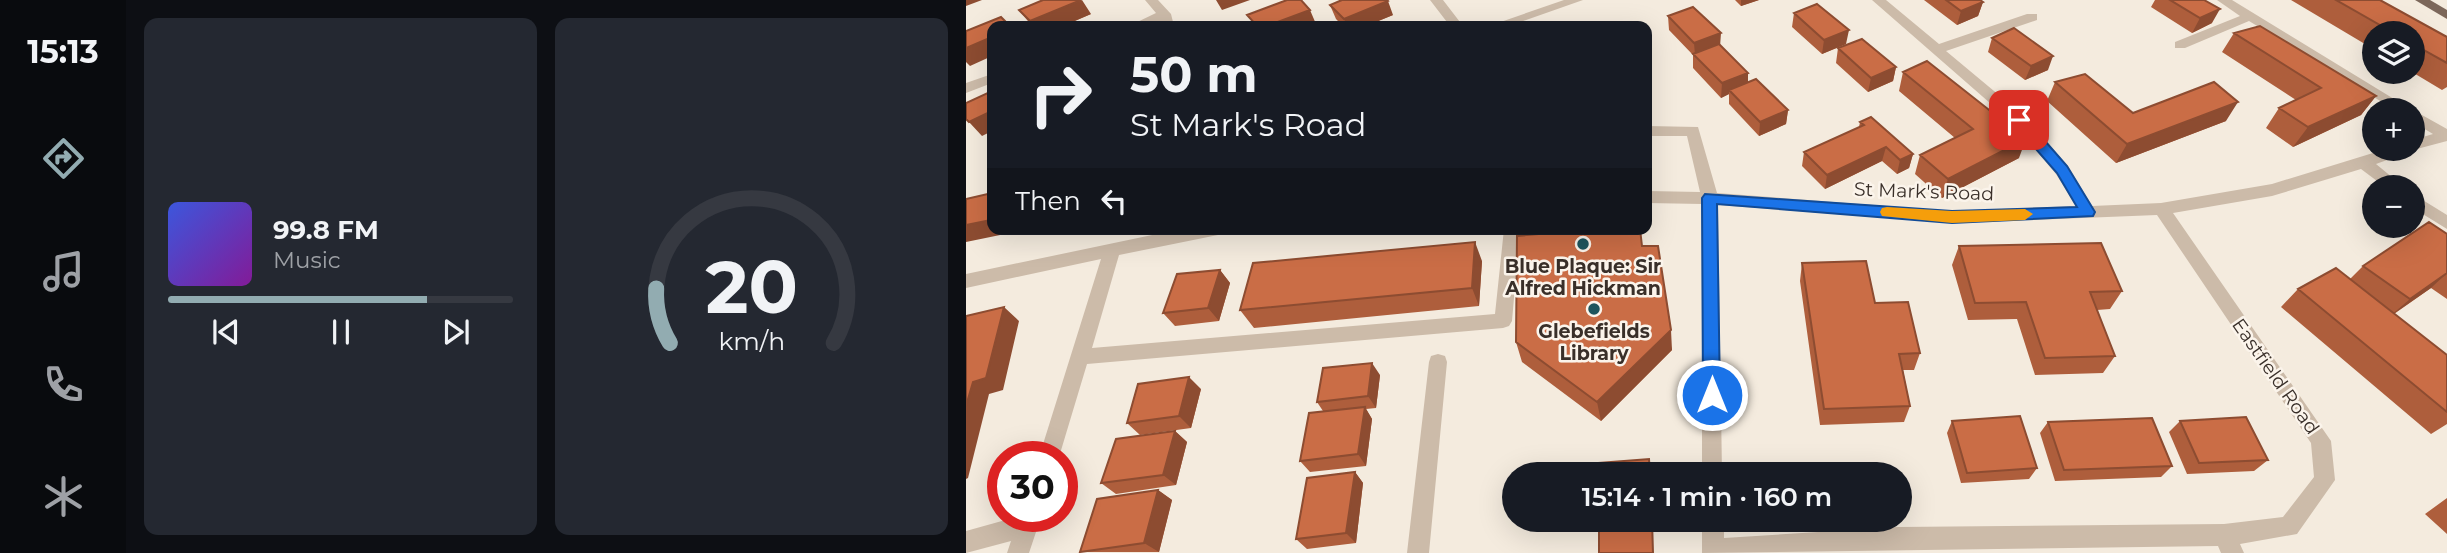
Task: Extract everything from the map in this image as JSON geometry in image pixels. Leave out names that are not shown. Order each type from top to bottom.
[{"type":"main road","points":[[2421,0],[2447,15]]},
{"type":"street","points":[[1151,0],[1166,20]]},
{"type":"street","points":[[1436,0],[1453,21]]},
{"type":"street","points":[[1512,21],[1577,0]]},
{"type":"street","points":[[1878,0],[2019,120],[2062,170],[2088,212]]},
{"type":"street","points":[[2223,0],[2385,98]]},
{"type":"street","points":[[2180,45],[2250,16]]},
{"type":"street","points":[[1936,50],[2032,17]]},
{"type":"street","points":[[966,88],[987,80]]},
{"type":"street","points":[[2425,123],[2447,136]]},
{"type":"street","points":[[1652,131],[1693,131],[1710,198],[1712,462]]},
{"type":"street","points":[[2425,142],[2447,136]]},
{"type":"street","name":"St Mark's Road","points":[[1652,197],[1710,198],[1952,217],[2161,209],[2272,190],[2369,161]]},
{"type":"street","points":[[2364,163],[2380,175]]},
{"type":"street","points":[[2425,208],[2447,223]]},
{"type":"street","name":"Eastfield Road","points":[[1713,552],[1899,546],[2228,544],[2289,527],[2325,480],[2321,441],[2161,209]]},
{"type":"street","points":[[966,281],[1112,251],[1167,235]]},
{"type":"street","points":[[1080,357],[1503,321],[1511,235]]},
{"type":"street","points":[[1054,441],[1112,251]]},
{"type":"street","points":[[1418,553],[1438,362]]},
{"type":"street","points":[[966,542],[996,532]]},
{"type":"street","points":[[1018,553],[1025,532]]},
{"type":"street","points":[[1713,532],[1713,552]]},
{"type":"building","points":[[1043,0],[1081,0],[1030,21],[1019,10]]},
{"type":"building","points":[[1287,0],[1301,0],[1310,10],[1280,21],[1252,21],[1247,15]]},
{"type":"building","points":[[1342,0],[1388,1],[1344,19],[1330,5]]},
{"type":"building","points":[[1946,0],[1980,0],[1983,2],[1961,11]]},
{"type":"building","points":[[2170,0],[2204,0],[2220,9],[2200,18]]},
{"type":"building","points":[[2336,0],[2380,0],[2418,21],[2373,21]]},
{"type":"building","points":[[1817,4],[1849,30],[1824,40],[1794,13]]},
{"type":"building","points":[[1693,7],[1721,33],[1694,43],[1668,16]]},
{"type":"building","points":[[987,23],[987,39],[966,48],[966,31]]},
{"type":"building","points":[[2425,25],[2447,37],[2447,63],[2425,51]]},
{"type":"building","points":[[2260,26],[2376,96],[2362,98],[2362,102],[2308,127],[2279,108],[2321,88],[2234,33]]},
{"type":"building","points":[[2014,28],[2053,56],[2031,66],[1992,38]]},
{"type":"building","points":[[1862,39],[1896,67],[1871,78],[1838,48]]},
{"type":"building","points":[[1719,44],[1748,73],[1722,83],[1693,54]]},
{"type":"building","points":[[1927,61],[2026,139],[1948,179],[1920,155],[1973,129],[1903,72]]},
{"type":"building","points":[[2085,74],[2133,113],[2214,82],[2238,102],[2127,144],[2055,82]]},
{"type":"building","points":[[1756,79],[1788,110],[1760,122],[1729,90]]},
{"type":"building","points":[[987,93],[987,113],[969,122],[966,119],[966,103]]},
{"type":"building","points":[[1871,117],[1913,154],[1900,160],[1886,147],[1827,175],[1804,152],[1864,125],[1860,122]]},
{"type":"building","points":[[987,194],[987,221],[966,225],[966,199]]},
{"type":"building","points":[[2429,222],[2447,234],[2447,273],[2410,299],[2363,266],[2405,238],[2425,238],[2425,225]]},
{"type":"building","name":"Glebefields Library","points":[[1641,235],[1642,246],[1658,246],[1671,330],[1597,402],[1516,342],[1517,236]]},
{"type":"building","points":[[1475,242],[1472,288],[1240,310],[1253,263]]},
{"type":"building","points":[[2101,243],[2122,291],[2090,292],[2115,356],[2045,358],[2026,302],[1975,303],[1959,246]]},
{"type":"building","points":[[1866,261],[1875,303],[1908,302],[1920,353],[1899,354],[1910,406],[1824,409],[1802,263]]},
{"type":"building","points":[[2336,268],[2447,355],[2447,412],[2298,289]]},
{"type":"building","points":[[1220,270],[1208,308],[1163,313],[1177,274]]},
{"type":"building","points":[[1004,307],[986,378],[973,382],[966,406],[966,316]]},
{"type":"building","points":[[1372,363],[1368,396],[1317,402],[1323,368]]},
{"type":"building","points":[[1189,377],[1179,416],[1127,423],[1138,384]]},
{"type":"building","points":[[1365,407],[1358,454],[1300,461],[1309,413]]},
{"type":"building","points":[[2020,416],[2037,468],[1967,473],[1952,421]]},
{"type":"building","points":[[2246,417],[2268,460],[2199,463],[2180,421]]},
{"type":"building","points":[[2152,418],[2172,466],[2064,470],[2048,422]]},
{"type":"building","points":[[1175,431],[1163,475],[1101,483],[1116,439]]},
{"type":"building","points":[[1649,459],[1649,462],[1612,462]]},
{"type":"building","points":[[1355,472],[1346,533],[1296,539],[1307,478]]},
{"type":"building","points":[[1158,490],[1144,543],[1080,552],[1097,499]]},
{"type":"building","points":[[1599,532],[1652,532],[1653,553],[1599,553]]},
{"type":"slow traffic","points":[[1887,212],[1952,217],[2025,214]]},
{"type":"place","name":"Blue Plaque: Sir Alfred Hickman","points":[[1583,244]]},
{"type":"place","name":"Glebefields Library","points":[[1594,309]]},
{"type":"route","points":[[1712,395],[1710,198],[1952,217],[2088,212],[2062,170],[2019,120]]}]
